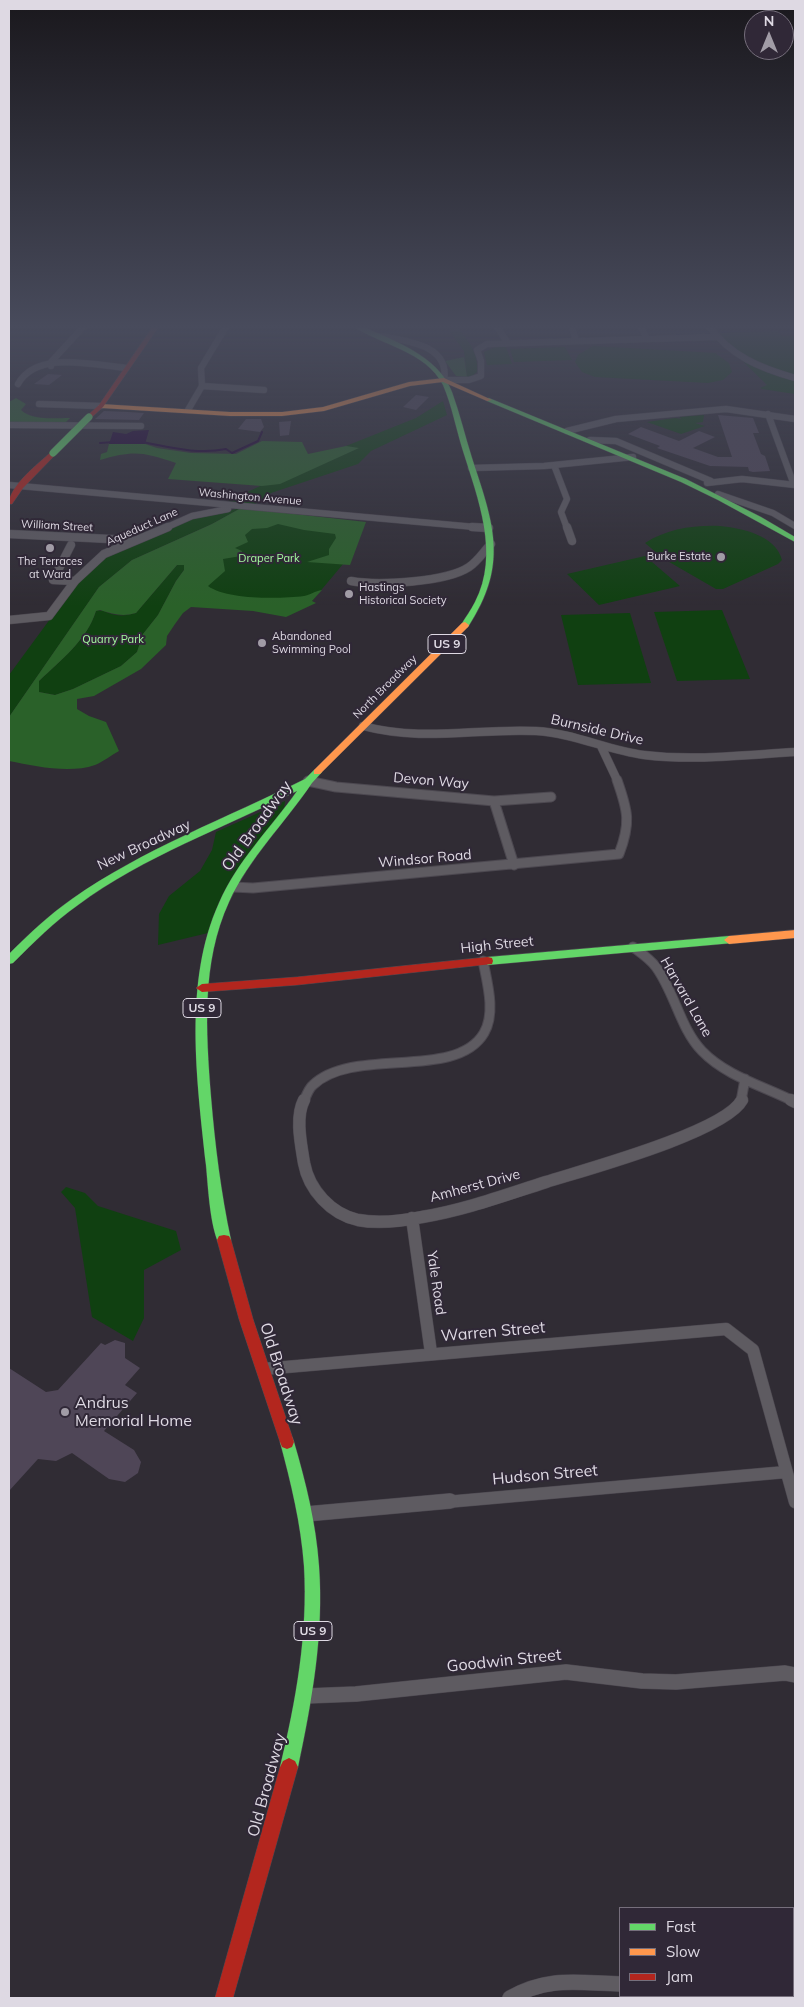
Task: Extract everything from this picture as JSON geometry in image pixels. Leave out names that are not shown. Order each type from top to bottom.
[{"type":"main road","points":[[9,502],[15,486],[53,454],[87,419]]},
{"type":"main road","name":"North Broadway","points":[[308,781],[474,614],[484,598],[489,581],[491,544],[489,528],[456,419]]},
{"type":"main road","points":[[537,419],[632,457],[706,484],[718,494],[795,540]]},
{"type":"main road","name":"New Broadway","points":[[9,960],[42,924],[93,886],[137,862],[239,817],[308,781]]},
{"type":"main road","name":"Old Broadway","points":[[224,1998],[290,1768],[306,1696],[312,1647],[314,1601],[313,1564],[306,1514],[291,1455],[234,1283],[217,1205],[207,1115],[202,1037],[202,988],[209,941],[219,912],[245,866],[297,800],[308,781]]},
{"type":"main road","points":[[239,817],[262,819],[273,830]]},
{"type":"main road","name":"High Street","points":[[202,988],[297,981],[633,947],[795,934]]},
{"type":"street","points":[[567,431],[620,419]]},
{"type":"street","points":[[590,440],[602,438],[616,441],[706,484],[751,479],[795,485],[770,419]]},
{"type":"street","points":[[9,425],[141,426]]},
{"type":"street","points":[[471,468],[554,465],[632,457]]},
{"type":"street","points":[[554,465],[567,499],[561,509],[561,517],[572,541]]},
{"type":"street","name":"Washington Avenue","points":[[15,486],[489,528]]},
{"type":"street","points":[[718,494],[773,513],[795,526]]},
{"type":"street","name":"Aqueduct Lane","points":[[9,620],[49,616],[75,581],[104,554],[199,513],[239,506]]},
{"type":"street","name":"William Street","points":[[9,534],[134,541]]},
{"type":"street","points":[[351,581],[364,584],[408,582],[452,573],[469,567],[491,544]]},
{"type":"street","points":[[72,545],[53,580],[75,581]]},
{"type":"street","name":"Burnside Drive","points":[[363,726],[390,734],[437,736],[558,733],[626,752],[666,757],[795,752]]},
{"type":"street","name":"Windsor Road","points":[[232,887],[253,888],[619,854],[628,827],[628,811],[612,766],[601,746]]},
{"type":"street","name":"Devon Way","points":[[308,781],[336,787],[494,801],[552,797]]},
{"type":"street","points":[[494,801],[514,865]]},
{"type":"street","name":"Harvard Lane","points":[[633,947],[657,968],[677,1009],[701,1050],[745,1079],[795,1102]]},
{"type":"street","name":"Amherst Drive","points":[[483,961],[489,997],[488,1022],[484,1035],[475,1044],[452,1056],[369,1065],[325,1075],[312,1086],[301,1107],[300,1123],[306,1170],[322,1199],[347,1217],[360,1220],[398,1220],[457,1210],[670,1143],[725,1116],[738,1107],[742,1100],[745,1079]]},
{"type":"street","name":"Yale Road","points":[[412,1218],[430,1353]]},
{"type":"street","name":"Warren Street","points":[[263,1369],[430,1353],[726,1329],[753,1350],[786,1472]]},
{"type":"street","points":[[786,1472],[795,1502]]},
{"type":"street","name":"Hudson Street","points":[[306,1514],[786,1472]]},
{"type":"street","name":"Goodwin Street","points":[[306,1696],[356,1694],[566,1672],[642,1681],[676,1682],[786,1674],[795,1675]]},
{"type":"street","points":[[510,1998],[527,1987],[560,1980],[619,1984]]},
{"type":"green space","points":[[9,419],[69,419],[62,426],[9,424]]},
{"type":"green space","points":[[414,419],[439,419],[371,451],[358,464],[271,493],[255,504],[228,501],[346,446]]},
{"type":"green space","points":[[670,419],[703,419],[703,422],[695,423],[705,426],[681,434],[647,422]]},
{"type":"green space","points":[[262,441],[302,442],[308,454],[346,446],[359,448],[280,484],[262,486],[168,479],[176,463],[155,456],[130,454],[100,460],[101,454],[107,452],[109,444],[145,444],[157,448],[191,453],[236,454]]},
{"type":"green space","points":[[241,508],[212,524],[132,560],[99,587],[9,717],[9,675],[78,581],[107,556],[185,520]]},
{"type":"green space","points":[[241,508],[366,522],[350,565],[307,562],[329,555],[329,549],[336,538],[335,534],[278,524],[267,528],[252,529],[245,535],[248,542],[235,548],[242,551],[241,556],[223,559],[225,571],[208,586],[217,591],[240,596],[282,598],[304,596],[322,590],[312,601],[316,603],[286,617],[253,611],[191,607],[183,613],[167,636],[166,645],[141,669],[94,696],[77,699],[77,709],[106,722],[119,751],[95,765],[74,769],[52,768],[9,761],[9,717],[99,587],[132,560],[212,524]],"holes":[[[177,565],[184,565],[184,570],[158,615],[143,634],[137,652],[121,666],[73,689],[55,695],[39,692],[39,681],[80,640],[96,611],[100,610],[122,615],[136,613]]]},
{"type":"green space","name":"Draper Park","points":[[247,512],[363,523],[349,557],[312,601],[213,599],[191,572]]},
{"type":"green space","name":"Burke Estate","points":[[700,526],[720,526],[757,534],[773,544],[782,560],[778,564],[723,589],[716,589],[664,559],[645,543],[671,531]]},
{"type":"green space","name":"Burke Estate","points":[[645,556],[680,586],[599,605],[567,574]]},
{"type":"green space","name":"Quarry Park","points":[[177,565],[184,565],[184,570],[158,615],[143,634],[137,652],[121,666],[73,689],[55,695],[39,692],[39,681],[80,640],[96,611],[119,615],[136,613]]},
{"type":"green space","points":[[722,610],[750,679],[677,681],[654,612]]},
{"type":"green space","points":[[630,613],[651,683],[578,685],[561,615]]},
{"type":"green space","points":[[285,801],[284,809],[208,933],[158,945],[159,914],[169,896],[200,871],[212,850],[216,832]]},
{"type":"green space","points":[[66,1187],[85,1193],[98,1206],[176,1231],[181,1250],[144,1270],[144,1318],[133,1341],[92,1317],[75,1208],[61,1192]]},
{"type":"shaded area","points":[[149,430],[145,444],[109,444],[113,432],[126,434],[133,431]]},
{"type":"building","points":[[95,419],[140,419],[139,420]]},
{"type":"building","points":[[246,419],[261,419],[264,427],[260,432],[238,429]]},
{"type":"building","points":[[719,419],[753,419],[759,433],[753,433],[761,454],[765,456],[770,471],[753,472],[749,471],[748,467],[710,466],[657,448],[660,446],[628,434],[641,427],[679,441],[699,431],[715,437],[693,448],[718,457],[732,457]]},
{"type":"building","points":[[291,421],[289,435],[280,436],[279,422]]},
{"type":"building","name":"Andrus Memorial Home","points":[[115,1340],[125,1343],[125,1358],[140,1368],[125,1385],[137,1393],[104,1431],[134,1450],[141,1462],[138,1473],[125,1482],[109,1479],[72,1453],[56,1461],[38,1459],[9,1491],[9,1368],[46,1392],[58,1390],[101,1343],[105,1345]]},
{"type":"waterway","points":[[142,442],[194,451],[226,449],[232,453],[258,441],[262,432]]},
{"type":"waterway","points":[[100,443],[114,442]]},
{"type":"traffic: fast","points":[[53,453],[87,419]]},
{"type":"traffic: fast","points":[[457,419],[484,510],[489,533],[490,556],[488,578],[479,602],[465,625]]},
{"type":"traffic: fast","points":[[535,419],[683,480],[758,518],[795,540]]},
{"type":"traffic: fast","points":[[224,1240],[213,1172],[202,1053],[202,1001],[208,951],[214,926],[224,902],[242,870],[308,781],[317,772]]},
{"type":"traffic: fast","points":[[9,960],[41,928],[76,901],[112,878],[150,857],[308,781]]},
{"type":"traffic: fast","points":[[488,961],[729,940]]},
{"type":"traffic: fast","points":[[287,1442],[299,1485],[307,1526],[312,1565],[313,1604],[306,1683],[289,1767]]},
{"type":"traffic: slow","points":[[317,772],[465,625]]},
{"type":"traffic: slow","points":[[729,940],[795,934]]},
{"type":"traffic: jam","points":[[9,502],[20,486],[53,453]]},
{"type":"traffic: jam","points":[[202,988],[297,981],[488,961]]},
{"type":"traffic: jam","points":[[224,1240],[246,1319],[287,1442]]},
{"type":"traffic: jam","points":[[224,1998],[289,1767]]},
{"type":"place","name":"The Terraces at Ward","points":[[50,548]]},
{"type":"place","name":"Burke Estate","points":[[721,557]]},
{"type":"place","name":"Hastings Historical Society","points":[[349,594]]},
{"type":"place","name":"Abandoned Swimming Pool","points":[[262,643]]},
{"type":"place","name":"Andrus Memorial Home","points":[[65,1412]]}]
